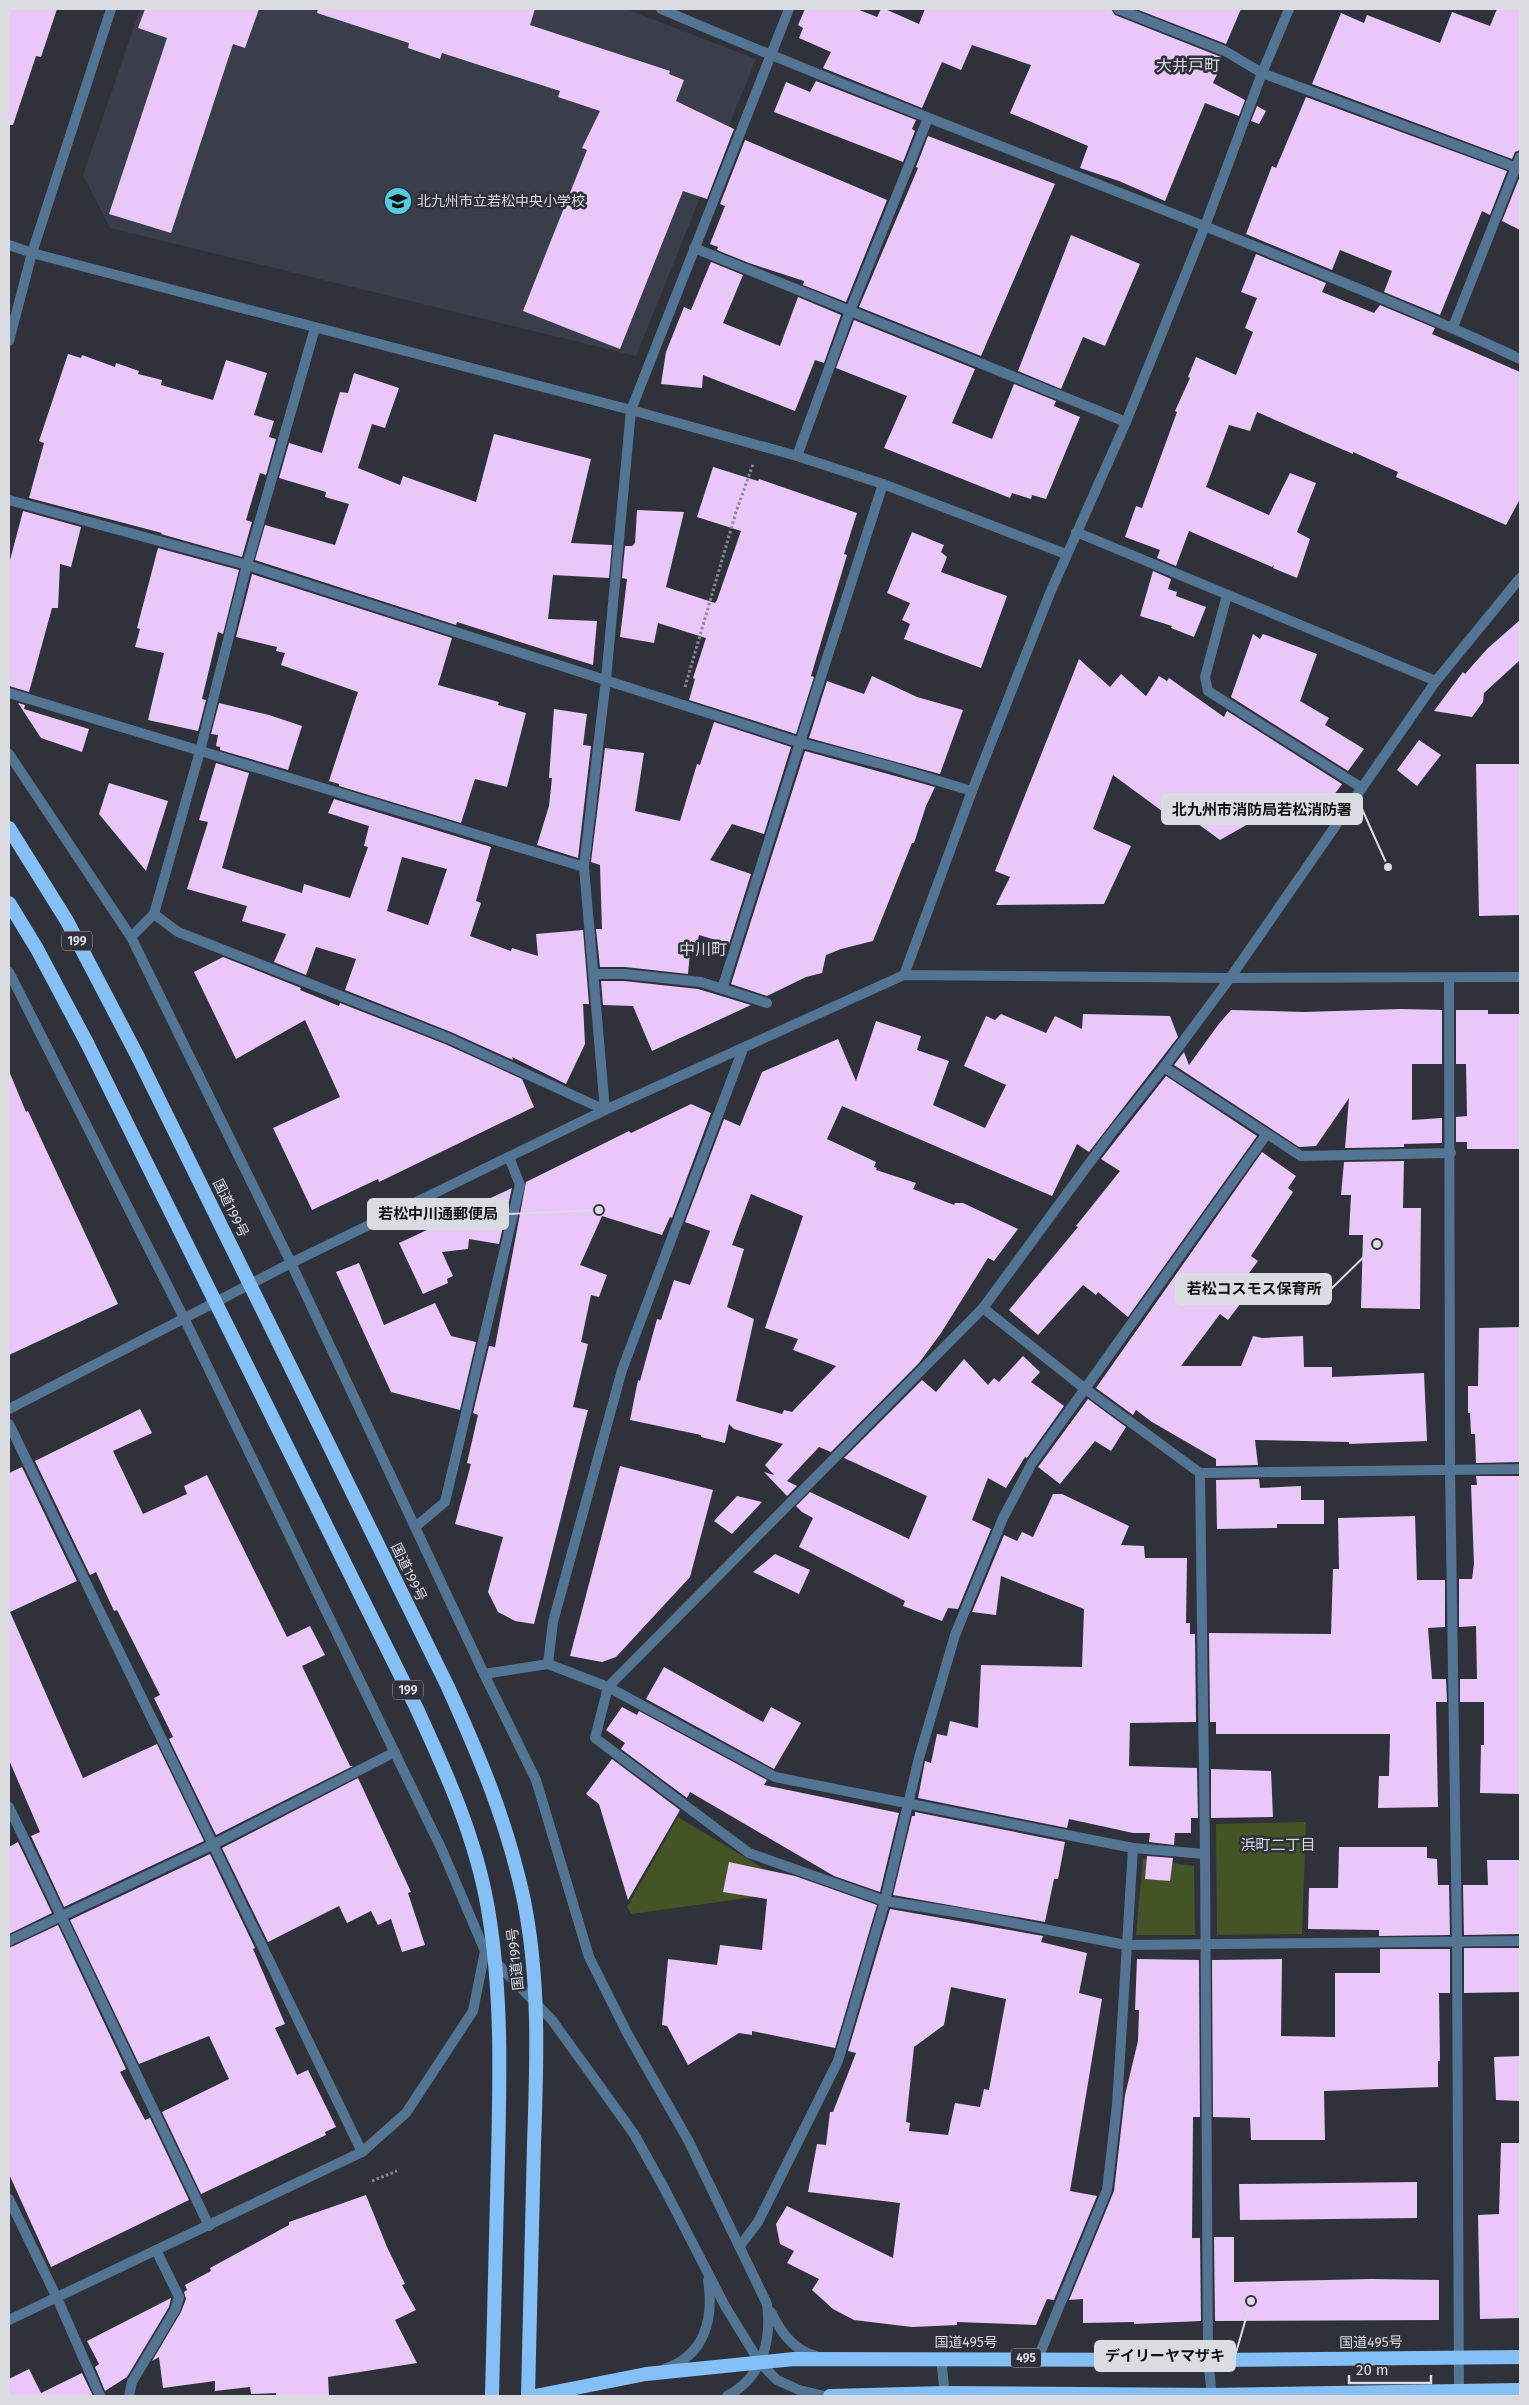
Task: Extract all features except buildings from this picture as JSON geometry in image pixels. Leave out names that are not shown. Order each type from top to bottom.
[{"type":"highway","name":"国道199号","points":[[9,828],[67,921],[138,1057],[448,1687],[481,1758],[506,1827],[523,1897],[532,1961],[537,2044],[528,2396]]},
{"type":"highway","name":"国道199号","points":[[9,903],[37,949],[87,1043],[416,1707],[447,1773],[471,1839],[488,1908],[498,1975],[501,2045],[492,2396]]},
{"type":"highway","name":"国道495号","points":[[535,2396],[646,2374],[794,2359],[1038,2358],[1208,2360],[1520,2357]]},
{"type":"highway","points":[[830,2396],[1459,2394],[1520,2390]]},
{"type":"street","points":[[9,341],[32,253],[111,9]]},
{"type":"street","points":[[661,9],[770,56],[1205,226],[1453,328],[1520,359]]},
{"type":"street","points":[[605,1110],[584,867],[606,680],[631,410],[789,9]]},
{"type":"street","points":[[1118,9],[1225,51],[1262,72],[1519,164],[1453,328]]},
{"type":"street","points":[[904,975],[972,792],[1066,554],[1126,422],[1205,226],[1262,72],[1289,9]]},
{"type":"street","points":[[797,456],[850,311],[928,118]]},
{"type":"street","points":[[9,245],[32,253],[631,410],[797,456],[883,484],[1066,554]]},
{"type":"street","points":[[694,248],[1126,422]]},
{"type":"street","points":[[131,937],[154,914],[200,751],[247,565],[315,328]]},
{"type":"street","points":[[722,989],[786,790],[798,742],[883,484]]},
{"type":"street","points":[[9,500],[247,565],[798,742],[885,765],[972,792]]},
{"type":"street","points":[[1076,532],[1436,681]]},
{"type":"street","points":[[1520,578],[1436,681],[1230,978],[1164,1067],[1110,1135],[984,1308],[608,1687],[595,1738],[749,1853],[885,1901],[967,1914],[1126,1944],[1206,1945],[1520,1941]]},
{"type":"street","points":[[1228,594],[1205,677],[1208,691],[1362,788]]},
{"type":"street","points":[[9,693],[584,867]]},
{"type":"street","points":[[9,754],[131,937],[291,1263],[484,1674],[536,1780],[589,1957],[627,2033],[688,2140],[778,2325],[797,2348],[807,2354],[826,2359]]},
{"type":"street","points":[[154,914],[178,932],[448,1038],[605,1110]]},
{"type":"street","points":[[9,972],[185,1320],[442,1850],[485,1951],[552,2020],[634,2134],[725,2306],[760,2363],[777,2380],[799,2390],[825,2396]]},
{"type":"street","points":[[594,974],[673,978],[701,982],[767,1003]]},
{"type":"street","points":[[9,1409],[185,1320],[291,1263],[605,1110],[904,975],[1230,978],[1520,977]]},
{"type":"street","points":[[1449,978],[1451,1153],[1450,1469],[1457,1941],[1459,2394]]},
{"type":"street","points":[[548,1664],[554,1622],[622,1370],[743,1049]]},
{"type":"street","points":[[1164,1067],[1300,1156],[1451,1153]]},
{"type":"street","points":[[740,2246],[762,2214],[838,2061],[885,1901],[919,1758],[955,1635],[1003,1518],[1032,1463],[1266,1135]]},
{"type":"street","points":[[415,1527],[445,1502],[520,1185],[509,1157]]},
{"type":"street","points":[[984,1308],[1084,1388],[1200,1474],[1520,1469]]},
{"type":"street","points":[[9,1424],[362,2152]]},
{"type":"street","points":[[1200,1474],[1206,1945],[1208,2360],[1212,2396]]},
{"type":"street","points":[[484,1674],[548,1664],[608,1687],[776,1777],[1133,1848],[1205,1854]]},
{"type":"street","points":[[9,1941],[214,1844],[395,1752]]},
{"type":"street","points":[[9,1806],[209,2226]]},
{"type":"street","points":[[1038,2358],[1107,2190],[1117,2105],[1133,1848]]},
{"type":"street","points":[[9,2320],[362,2152],[406,2113],[473,2011],[485,1951]]},
{"type":"street","points":[[9,2199],[57,2298],[100,2396]]},
{"type":"street","points":[[129,2396],[132,2382],[175,2310],[179,2297],[156,2250]]},
{"type":"street","points":[[646,2374],[669,2367],[685,2359],[696,2350],[709,2324],[710,2306],[707,2272]]},
{"type":"street","points":[[727,2396],[749,2379],[760,2363],[768,2343],[770,2321],[768,2304]]},
{"type":"street","points":[[942,2358],[944,2395]]},
{"type":"path","points":[[680,704],[736,512],[759,446]]},
{"type":"path","points":[[372,2181],[397,2171]]},
{"type":"shaded area","name":"北九州市立若松中央小学校","points":[[140,9],[626,9],[756,59],[636,356],[110,228],[83,175]]},
{"type":"green space","points":[[678,1817],[766,1870],[762,1896],[631,1914],[627,1907]]},
{"type":"green space","points":[[1306,1822],[1302,1934],[1217,1935],[1216,1824]]},
{"type":"green space","points":[[1143,1859],[1194,1866],[1195,1935],[1136,1935]]},
{"type":"place","name":"北九州市立若松中央小学校","points":[[398,201]]},
{"type":"place","name":"北九州市消防局若松消防署","points":[[1388,867]]},
{"type":"place","name":"若松中川通郵便局","points":[[599,1210]]},
{"type":"place","name":"若松コスモス保育所","points":[[1377,1244]]},
{"type":"place","name":"デイリーヤマザキ","points":[[1251,2301]]},
{"type":"district","name":"大井戸町","points":[[1188,65]]},
{"type":"district","name":"中川町","points":[[703,949]]},
{"type":"district","name":"浜町二丁目","points":[[1278,1845]]}]
